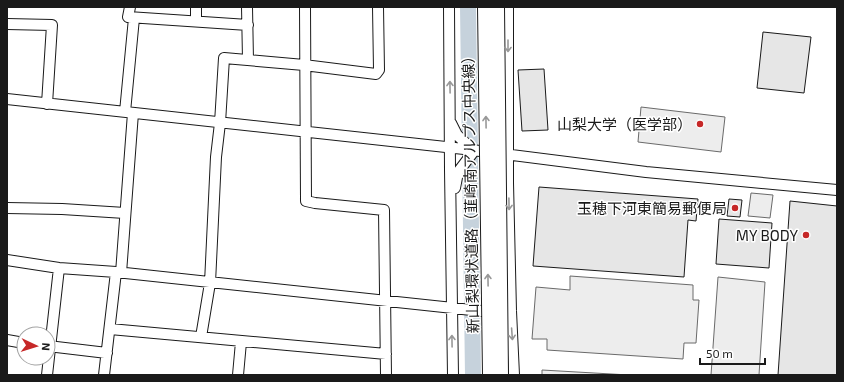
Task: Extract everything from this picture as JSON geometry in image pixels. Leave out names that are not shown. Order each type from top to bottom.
[{"type":"highway","name":"新山梨環状道路（韮崎南アルプス中央線）","points":[[485,7],[490,375]]},
{"type":"highway","name":"新山梨環状道路（韮崎南アルプス中央線）","points":[[497,7],[501,375]]},
{"type":"street","points":[[130,7],[128,17],[134,18],[248,25]]},
{"type":"street","points":[[196,7],[196,21]]},
{"type":"street","points":[[247,7],[248,60]]},
{"type":"street","points":[[305,7],[304,65],[306,201],[315,204],[384,210],[386,375]]},
{"type":"street","points":[[201,337],[210,283],[216,158],[224,58],[304,65],[376,74],[379,70],[378,7]]},
{"type":"street","points":[[449,7],[453,375]]},
{"type":"street","points":[[508,7],[508,183],[514,375]]},
{"type":"street","points":[[104,375],[125,213],[134,18]]},
{"type":"street","points":[[7,24],[52,25],[47,104]]},
{"type":"street","points":[[7,99],[450,148],[464,145]]},
{"type":"street","points":[[451,226],[454,216],[456,178],[458,172],[464,163],[502,130],[508,104]]},
{"type":"street","points":[[450,120],[457,135],[464,145],[479,151],[667,174],[837,190]]},
{"type":"street","points":[[479,151],[496,164],[508,183]]},
{"type":"street","points":[[7,208],[62,209],[125,213]]},
{"type":"street","points":[[7,260],[59,268],[467,310],[511,310]]},
{"type":"street","points":[[52,326],[59,268]]},
{"type":"street","points":[[110,329],[386,354]]},
{"type":"street","points":[[238,375],[241,342]]},
{"type":"street","points":[[56,348],[107,353]]},
{"type":"shaded area","points":[[641,107],[725,117],[721,152],[638,142]]},
{"type":"shaded area","points":[[751,193],[773,195],[770,218],[748,216]]},
{"type":"shaded area","points":[[570,276],[693,285],[693,300],[699,300],[696,343],[684,343],[683,359],[547,350],[547,339],[532,339],[536,287],[570,290]]},
{"type":"shaded area","points":[[718,277],[765,282],[759,375],[711,375]]},
{"type":"shaded area","points":[[471,322],[474,322],[479,375],[469,375]]},
{"type":"shaded area","points":[[542,370],[629,375],[542,375]]},
{"type":"building","points":[[763,32],[811,37],[804,93],[757,88]]},
{"type":"building","points":[[544,69],[548,130],[522,131],[518,70]]},
{"type":"building","points":[[539,187],[698,199],[696,221],[688,220],[684,277],[533,266]]},
{"type":"building","name":"玉穂下河東簡易郵便局","points":[[729,199],[742,200],[740,217],[727,216]]},
{"type":"building","points":[[790,201],[837,206],[837,375],[778,375]]},
{"type":"building","points":[[719,219],[772,223],[769,268],[716,264]]},
{"type":"waterway","points":[[468,7],[473,375]]},
{"type":"place","name":"山梨大学（医学部）","points":[[700,124]]},
{"type":"place","name":"玉穂下河東簡易郵便局","points":[[735,208]]},
{"type":"place","name":"MY BODY","points":[[806,235]]}]
